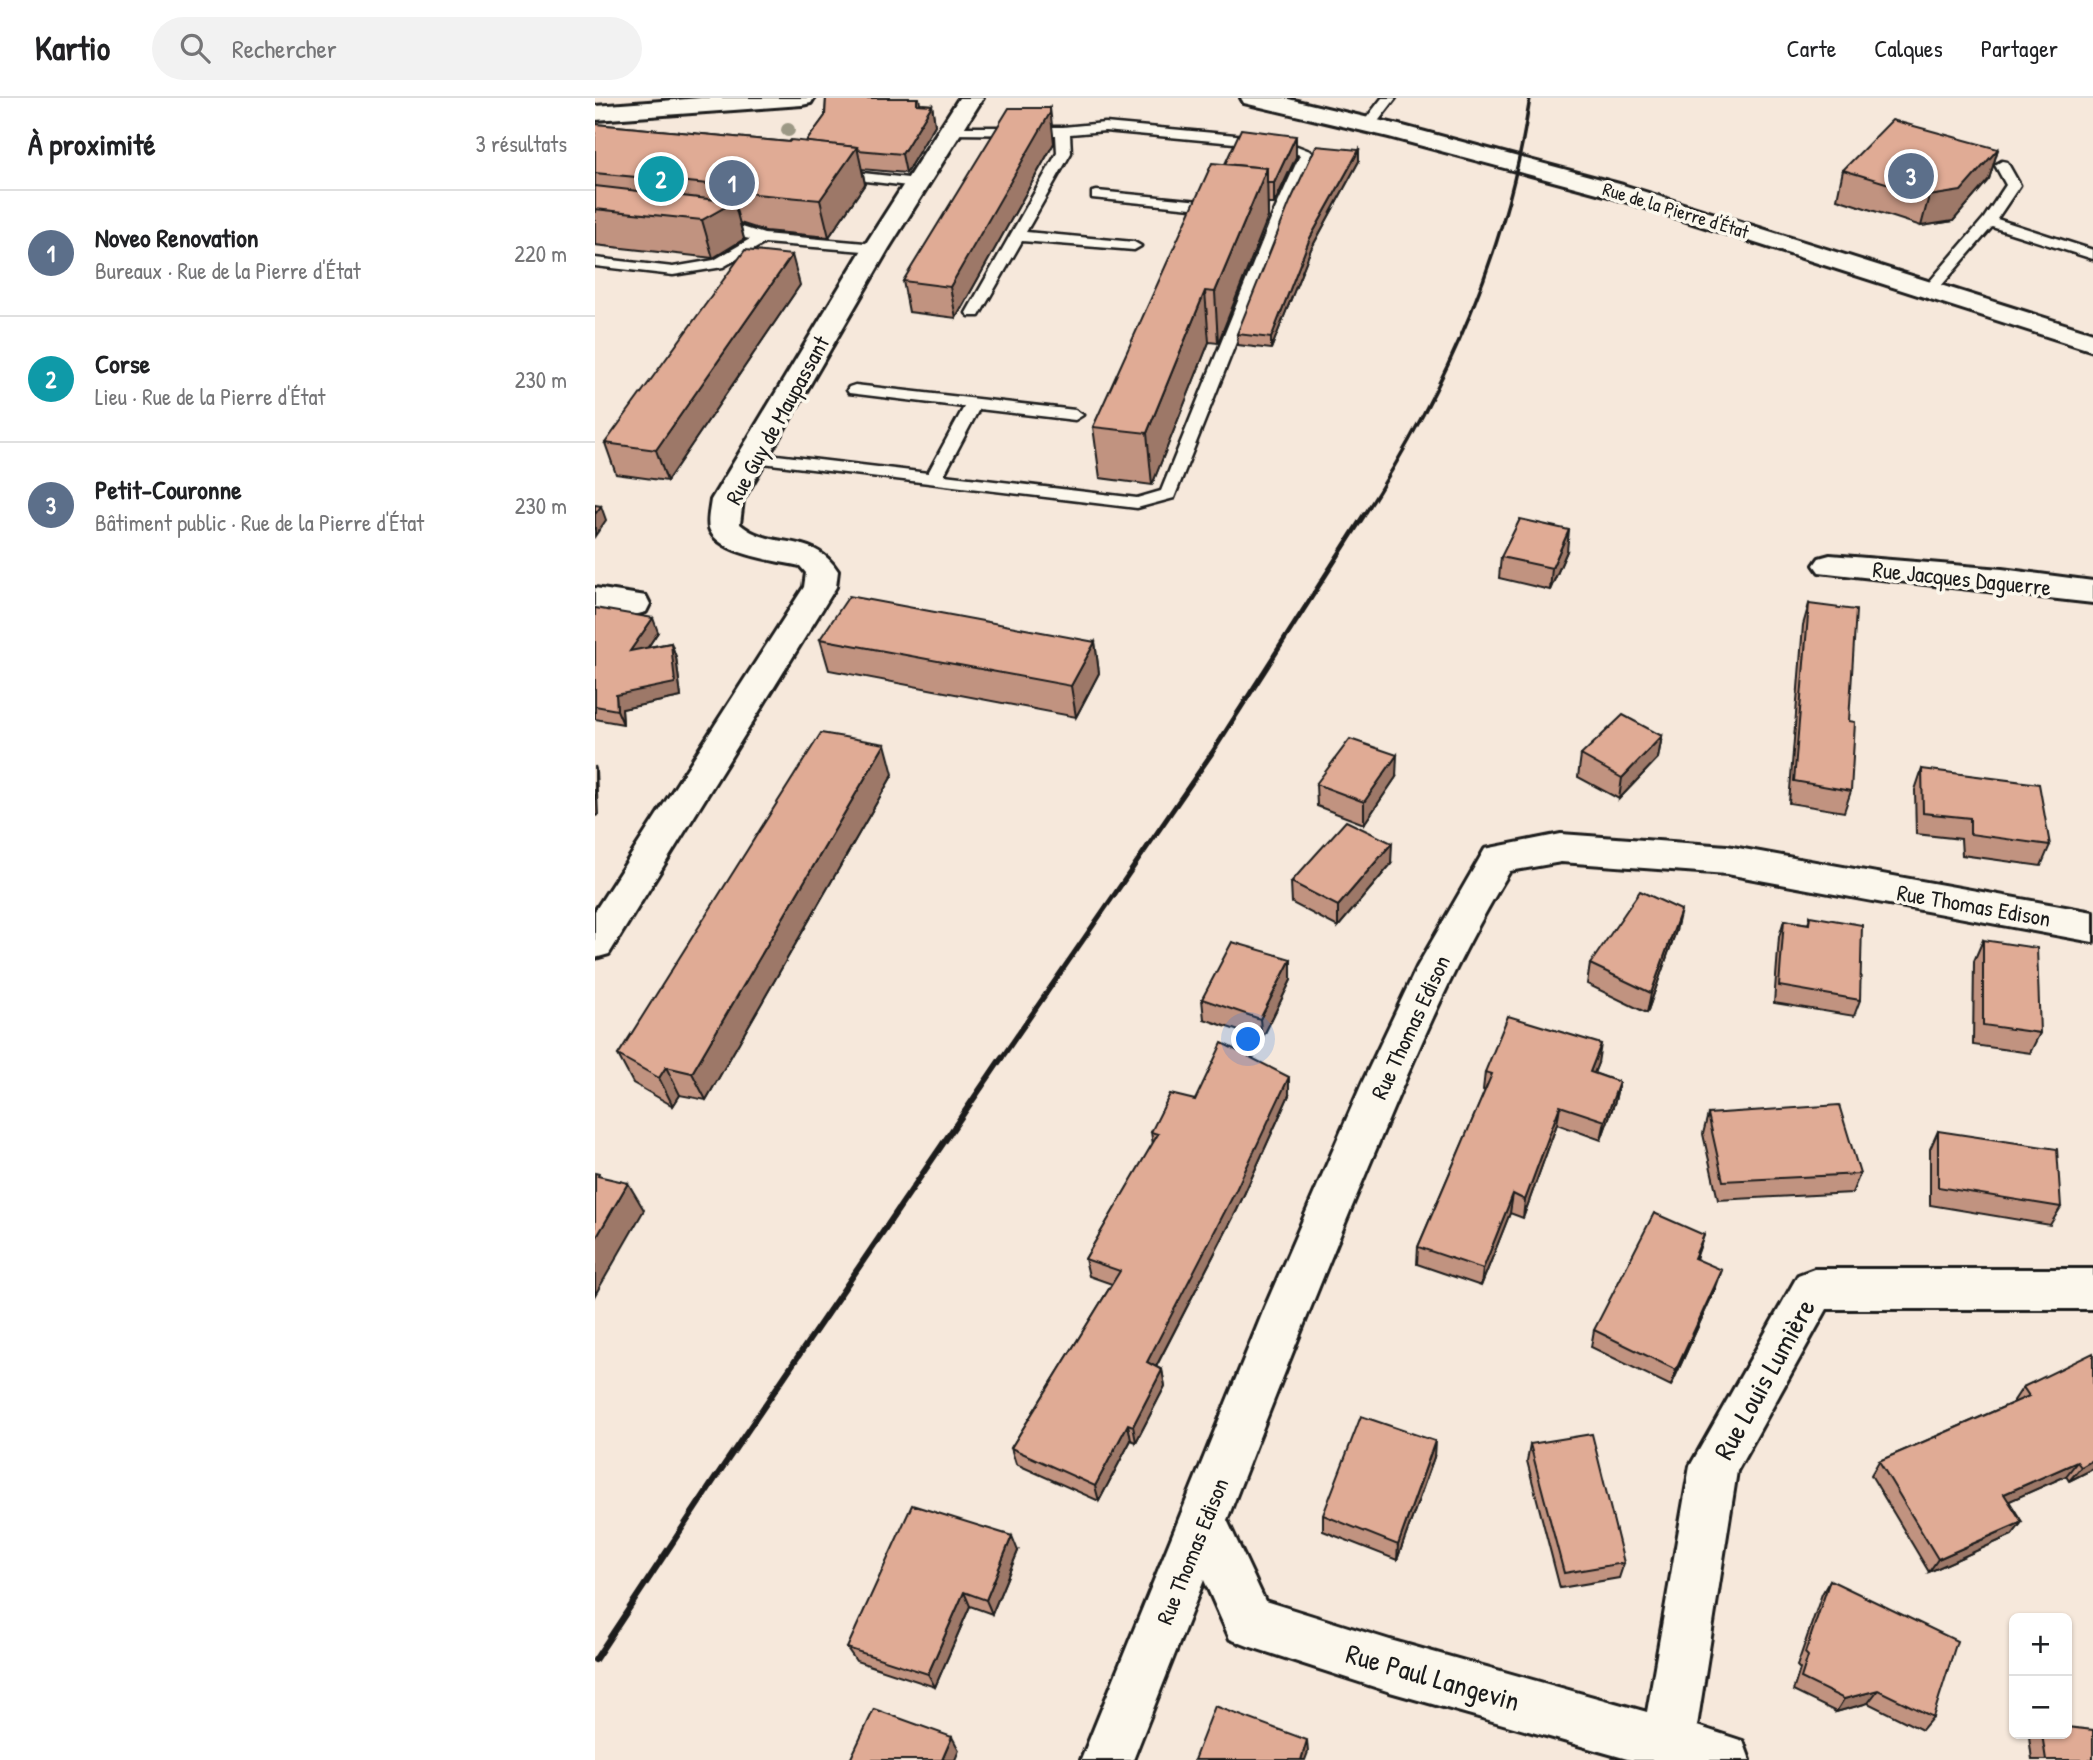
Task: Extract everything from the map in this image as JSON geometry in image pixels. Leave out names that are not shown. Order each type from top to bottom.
[{"type":"street","points":[[595,113],[802,98]]},
{"type":"street","name":"Rue Guy de Maupassant","points":[[595,943],[820,587],[822,571],[811,558],[741,542],[724,527],[727,500],[876,248],[971,98]]},
{"type":"street","name":"Rue de la Pierre d'État","points":[[1253,98],[1369,125],[1614,190],[2093,342]]},
{"type":"street","name":"Rue Jacques Daguerre","points":[[1830,565],[2002,580],[2093,592]]},
{"type":"street","points":[[595,599],[634,604]]},
{"type":"street","name":"Rue Thomas Edison","points":[[1107,1760],[1302,1270],[1391,1065],[1470,901],[1498,859],[1561,848],[1727,860],[2093,927]]},
{"type":"street","name":"Rue Louis Lumière","points":[[1668,1745],[1714,1466],[1814,1289],[2093,1289]]},
{"type":"street","name":"Rue Paul Langevin","points":[[1203,1523],[1248,1621],[1390,1666],[1724,1760]]},
{"type":"lane","points":[[1369,125],[1389,98]]},
{"type":"lane","points":[[752,457],[1137,503],[1168,494],[1274,212],[1308,153],[1279,143],[1105,127],[1063,131],[951,130]]},
{"type":"lane","points":[[974,313],[1064,153],[1063,131]]},
{"type":"lane","points":[[1930,290],[1989,221],[2013,185],[2002,165]]},
{"type":"lane","points":[[823,173],[917,183]]},
{"type":"lane","points":[[1097,195],[1242,209]]},
{"type":"lane","points":[[1989,221],[2093,256]]},
{"type":"lane","points":[[700,226],[740,230],[762,238],[876,248]]},
{"type":"lane","points":[[1017,236],[1134,246]]},
{"type":"lane","points":[[595,262],[673,271],[718,264],[762,238]]},
{"type":"lane","points":[[855,390],[1075,415]]},
{"type":"lane","points":[[934,478],[974,404]]},
{"type":"building","points":[[826,98],[917,98],[917,104],[932,105],[902,154],[806,142],[825,116]]},
{"type":"building","points":[[1009,108],[1050,108],[1050,113],[950,287],[903,281]]},
{"type":"building","points":[[1892,120],[1998,149],[1961,191],[1929,196],[1843,170]]},
{"type":"building","points":[[595,124],[857,147],[820,200],[755,194],[729,186],[595,173]]},
{"type":"building","points":[[1241,129],[1296,136],[1274,183],[1267,183],[1267,168],[1225,164]]},
{"type":"building","points":[[1316,146],[1359,150],[1310,238],[1271,338],[1237,334],[1290,202]]},
{"type":"building","points":[[1212,163],[1267,168],[1215,292],[1205,291],[1147,433],[1093,427]]},
{"type":"building","points":[[595,186],[734,202],[702,220],[595,209]]},
{"type":"building","points":[[745,250],[792,255],[656,450],[605,443]]},
{"type":"building","points":[[1520,519],[1569,530],[1552,568],[1501,557]]},
{"type":"building","points":[[849,596],[1095,642],[1071,686],[820,639]]},
{"type":"building","points":[[1809,604],[1856,610],[1849,721],[1855,722],[1851,791],[1794,781]]},
{"type":"building","points":[[595,608],[653,618],[630,651],[671,643],[675,683],[616,695],[617,710],[595,706]]},
{"type":"building","points":[[1623,715],[1662,736],[1622,778],[1581,755]]},
{"type":"building","points":[[821,733],[885,744],[692,1073],[666,1067],[659,1078],[618,1055]]},
{"type":"building","points":[[1350,739],[1397,755],[1364,802],[1316,784]]},
{"type":"building","points":[[1922,769],[2039,784],[2050,845],[1970,834],[1970,818],[1923,813]]},
{"type":"building","points":[[1346,821],[1392,843],[1338,906],[1291,882]]},
{"type":"building","points":[[1640,891],[1681,910],[1651,993],[1590,964]]},
{"type":"building","points":[[1810,916],[1862,925],[1860,1000],[1779,986],[1784,920],[1809,924]]},
{"type":"building","points":[[1983,940],[2037,948],[2040,1033],[1983,1025]]},
{"type":"building","points":[[1232,942],[1291,959],[1260,1019],[1202,999]]},
{"type":"building","points":[[1508,1016],[1601,1044],[1590,1072],[1619,1082],[1605,1121],[1560,1106],[1525,1200],[1513,1194],[1483,1269],[1418,1247],[1492,1074],[1485,1072]]},
{"type":"building","points":[[1222,1043],[1289,1077],[1235,1192],[1147,1362],[1162,1370],[1133,1426],[1128,1424],[1095,1486],[1011,1448],[1120,1271],[1085,1259],[1158,1134],[1151,1132],[1170,1094],[1195,1100]]},
{"type":"building","points":[[1839,1105],[1860,1174],[1723,1181],[1708,1114]]},
{"type":"building","points":[[1938,1131],[2057,1149],[2061,1207],[1938,1187]]},
{"type":"building","points":[[595,1173],[628,1183],[595,1240]]},
{"type":"building","points":[[1654,1213],[1704,1235],[1694,1258],[1722,1270],[1676,1370],[1594,1330]]},
{"type":"building","points":[[2093,1353],[2093,1460],[2081,1467],[2077,1462],[2004,1494],[2022,1522],[1938,1559],[1879,1461],[2029,1396],[2023,1387]]},
{"type":"building","points":[[1361,1416],[1435,1441],[1398,1545],[1323,1515]]},
{"type":"building","points":[[1592,1434],[1624,1563],[1564,1573],[1530,1444]]},
{"type":"building","points":[[912,1505],[1012,1536],[986,1600],[964,1592],[928,1674],[847,1648]]},
{"type":"building","points":[[1830,1580],[1957,1641],[1933,1717],[1878,1690],[1844,1699],[1801,1678],[1808,1656],[1805,1653]]},
{"type":"building","points":[[1215,1706],[1307,1740],[1301,1760],[1194,1760]]},
{"type":"building","points":[[874,1709],[952,1737],[942,1760],[850,1760]]},
{"type":"building","points":[[2072,1728],[2093,1730],[2093,1760],[2046,1760],[2043,1739],[2072,1739]]},
{"type":"railway","points":[[1363,517],[1421,418],[1447,368],[1469,316],[1506,209],[1530,98]]},
{"type":"railway","points":[[1001,1059],[1212,753],[1364,515]]},
{"type":"railway","points":[[595,1660],[1002,1057]]},
{"type":"place","name":"Petit-Couronne","points":[[1911,176]]},
{"type":"place","name":"Corse","points":[[661,179]]},
{"type":"place","name":"Noveo Renovation","points":[[732,183]]}]
